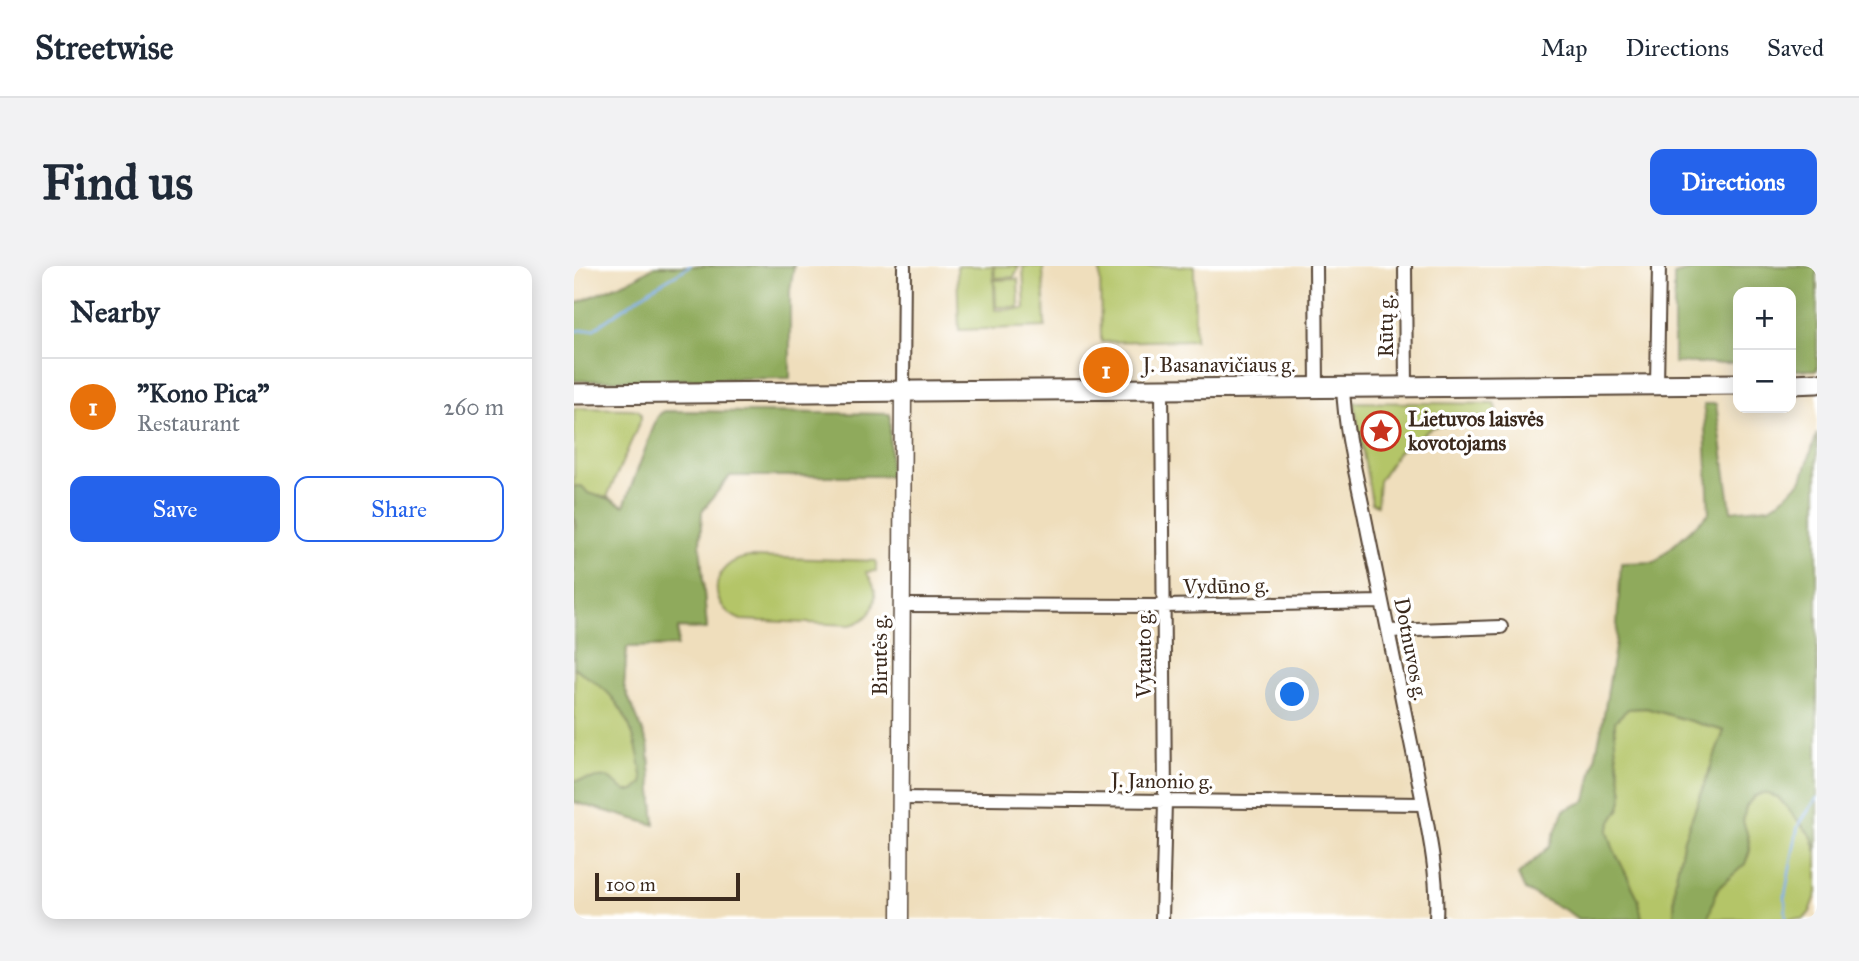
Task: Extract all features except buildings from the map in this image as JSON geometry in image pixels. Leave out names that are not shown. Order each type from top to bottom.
[{"type":"main road","points":[[1796,384],[1817,383]]},
{"type":"main road","name":"J. Basanavičiaus g.","points":[[574,394],[1733,384]]},
{"type":"street","points":[[902,391],[904,266]]},
{"type":"street","points":[[1316,266],[1317,387]]},
{"type":"street","name":"Rūtų g.","points":[[1405,266],[1406,387]]},
{"type":"street","points":[[1657,385],[1659,266]]},
{"type":"street","name":"Dotnuvos g.","points":[[1343,387],[1354,461],[1423,804],[1435,873],[1436,919]]},
{"type":"street","name":"Vytauto g.","points":[[1162,388],[1165,800],[1162,919]]},
{"type":"street","name":"Birutės g.","points":[[900,919],[902,391]]},
{"type":"street","name":"Vydūno g.","points":[[902,605],[1163,606],[1382,602]]},
{"type":"street","points":[[1388,631],[1501,627]]},
{"type":"street","name":"J. Janonio g.","points":[[901,798],[1423,804]]},
{"type":"green space","points":[[655,266],[794,266],[790,290],[790,378],[574,381],[574,304],[633,279]]},
{"type":"green space","points":[[957,266],[993,266],[995,310],[1025,309],[1023,266],[1043,266],[1045,327],[959,330]]},
{"type":"green space","points":[[994,266],[1019,266],[1014,277],[995,278]]},
{"type":"green space","points":[[1100,266],[1194,266],[1195,340],[1101,342]]},
{"type":"green space","points":[[1705,266],[1817,266],[1817,370],[1796,370],[1796,287],[1733,287],[1733,363],[1674,363],[1674,275]]},
{"type":"green space","points":[[1018,279],[1019,307],[996,307],[995,280]]},
{"type":"green space","points":[[1354,402],[1494,404],[1497,411],[1493,418],[1433,427],[1398,452],[1379,481],[1377,505],[1372,503]]},
{"type":"green space","points":[[1704,404],[1716,404],[1731,511],[1769,507],[1780,501],[1802,480],[1817,433],[1817,852],[1812,837],[1778,797],[1763,793],[1754,796],[1746,807],[1743,821],[1750,849],[1745,864],[1717,889],[1708,919],[1674,919],[1675,881],[1684,839],[1724,731],[1646,708],[1628,709],[1615,721],[1615,745],[1623,794],[1620,808],[1608,831],[1613,848],[1638,898],[1642,919],[1578,919],[1525,890],[1518,875],[1549,847],[1564,810],[1586,801],[1616,641],[1621,563],[1655,562],[1709,513]]},
{"type":"green space","points":[[574,408],[631,409],[638,410],[641,414],[607,497],[624,506],[657,418],[665,411],[890,414],[890,476],[730,476],[702,511],[700,543],[707,629],[678,628],[677,646],[627,647],[624,687],[648,744],[655,825],[574,802]]},
{"type":"green space","points":[[665,411],[890,414],[890,476],[730,476],[702,511],[700,543],[707,629],[678,628],[677,646],[627,647],[624,687],[648,744],[655,825],[574,802],[574,781],[607,777],[626,791],[634,791],[643,783],[637,747],[624,714],[606,691],[574,667],[574,487],[581,486],[588,493],[624,506],[657,418]]},
{"type":"green space","points":[[750,557],[876,561],[876,571],[866,572],[874,588],[874,604],[866,617],[850,625],[741,620],[722,605],[717,595],[717,585],[720,575],[727,567],[737,560]]},
{"type":"green space","points":[[1646,708],[1724,731],[1684,839],[1675,881],[1674,919],[1642,919],[1638,898],[1607,831],[1620,808],[1623,794],[1615,745],[1615,721],[1628,709]]},
{"type":"green space","points":[[1763,793],[1778,797],[1812,837],[1817,852],[1817,893],[1810,912],[1804,919],[1708,919],[1717,891],[1742,867],[1748,856],[1750,846],[1743,823],[1744,813],[1751,800]]},
{"type":"waterway","points":[[574,331],[594,329],[651,289],[690,266]]},
{"type":"waterway","points":[[1786,919],[1785,895],[1798,826],[1817,798]]},
{"type":"place","name":"\"Kono Pica\"","points":[[1106,370]]},
{"type":"place","name":"Lietuvos laisvės kovotojams","points":[[1381,431]]}]
